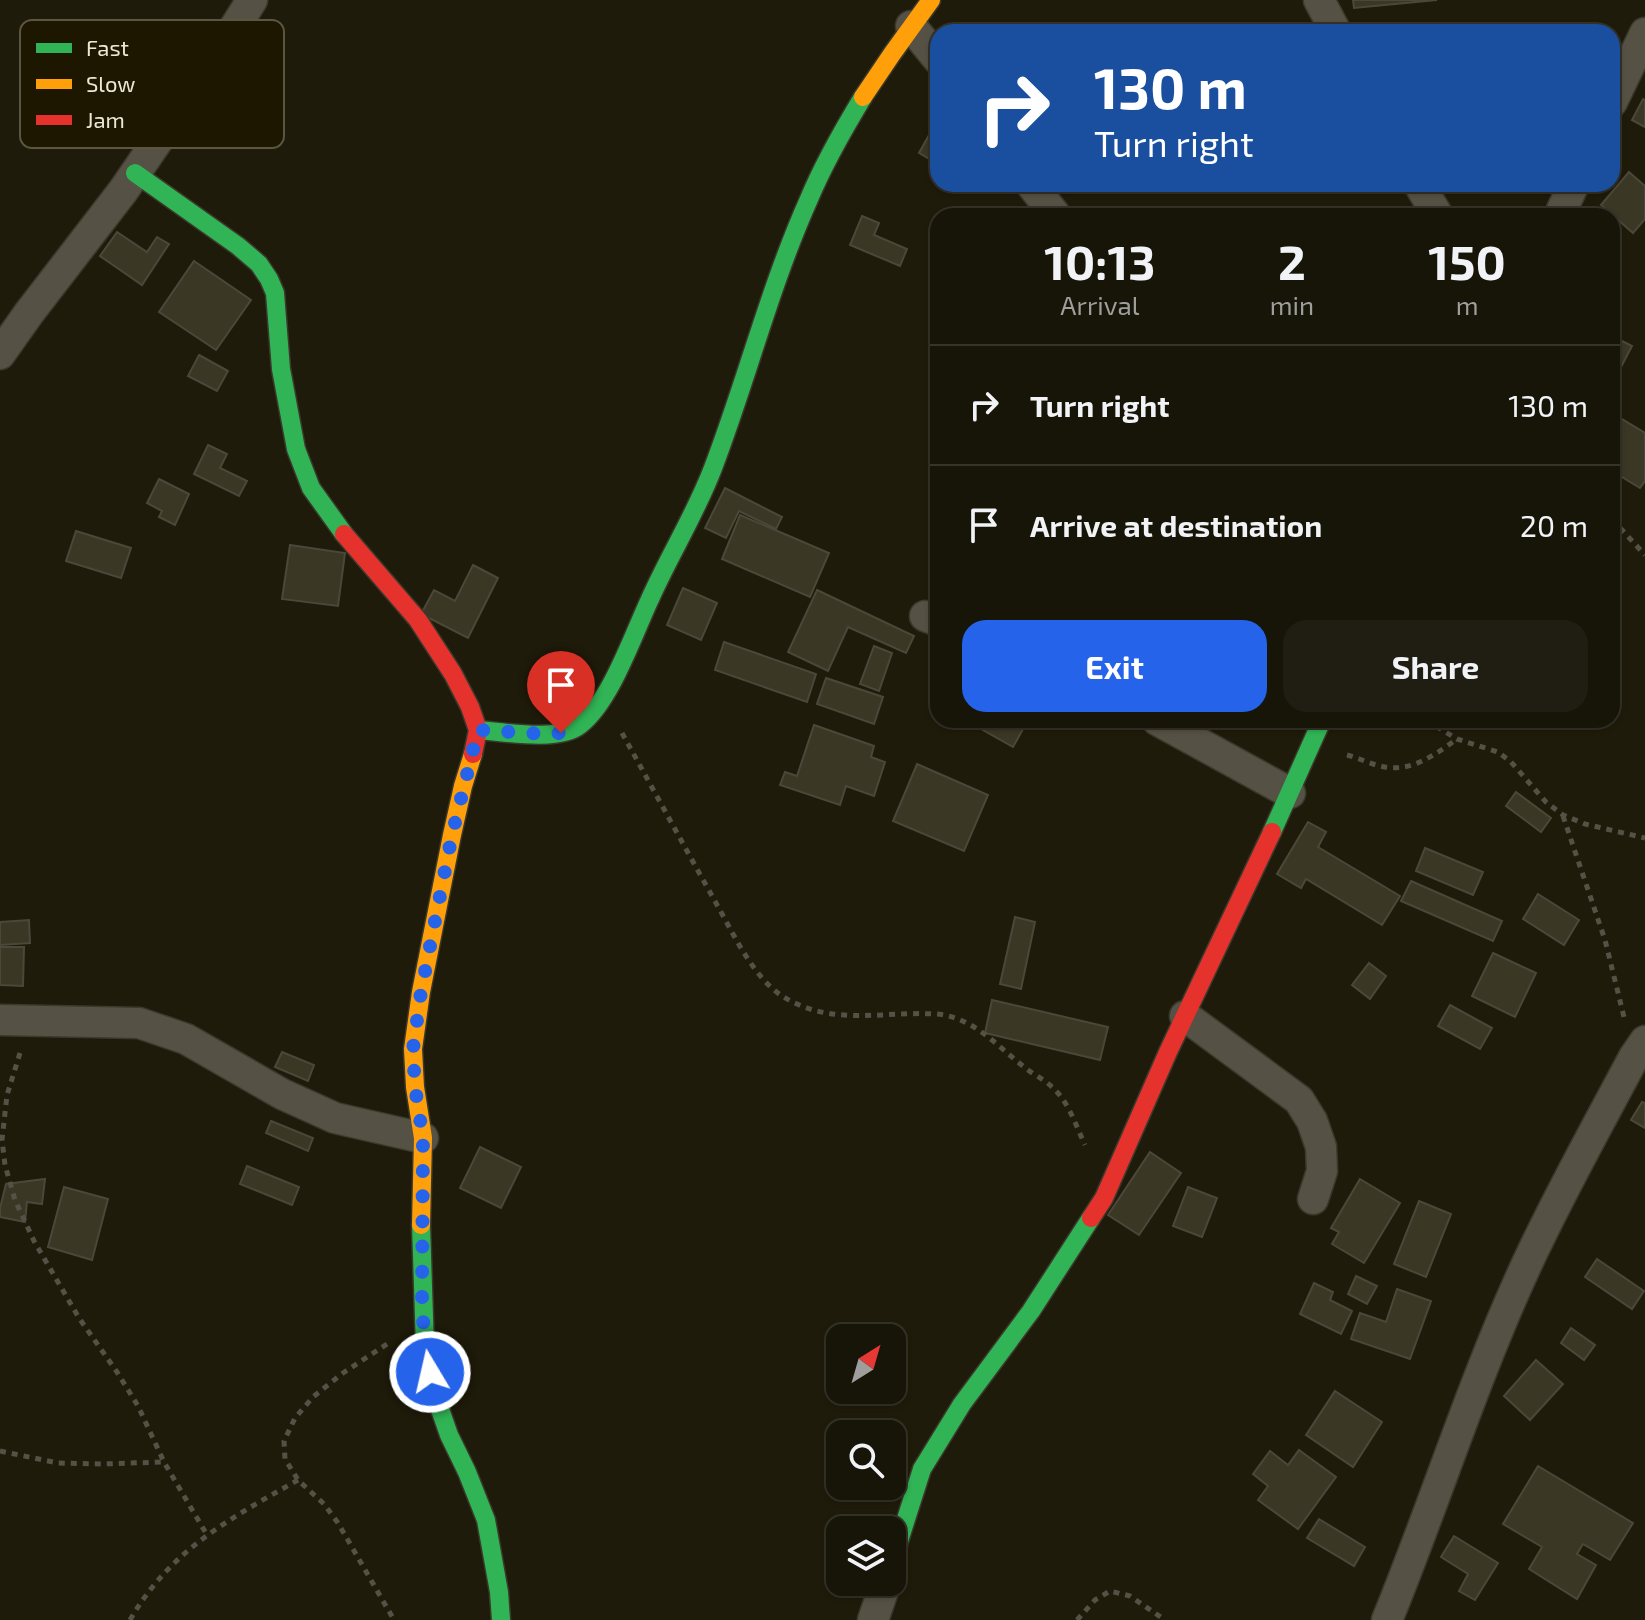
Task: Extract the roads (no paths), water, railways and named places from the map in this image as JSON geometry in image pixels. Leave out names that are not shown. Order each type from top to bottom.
[{"type":"street","points":[[239,20],[252,0]]},
{"type":"street","points":[[1319,0],[1332,24]]},
{"type":"street","points":[[478,730],[561,733],[576,729],[602,697],[699,504],[795,229],[819,174],[853,113],[922,9]]},
{"type":"street","points":[[922,9],[930,34]]},
{"type":"street","points":[[1620,85],[1645,33]]},
{"type":"street","points":[[0,354],[152,148]]},
{"type":"street","points":[[135,173],[238,246],[259,264],[269,279],[275,293],[281,369],[296,449],[311,488],[335,524],[418,620],[453,674],[478,730],[452,835],[413,1049],[423,1138],[421,1225],[425,1348],[434,1392],[449,1435],[486,1520],[501,1620]]},
{"type":"street","points":[[1037,192],[1050,208]]},
{"type":"street","points":[[1172,728],[1290,793]]},
{"type":"street","points":[[906,1519],[922,1469],[962,1404],[1031,1311],[1104,1198],[1318,728]]},
{"type":"street","points":[[1185,1016],[1299,1100],[1312,1121],[1321,1147],[1322,1171],[1313,1199]]},
{"type":"street","points":[[14,1021],[139,1023],[186,1039],[282,1094],[335,1118],[423,1138]]},
{"type":"street","points":[[1387,1620],[1473,1394],[1525,1269],[1640,1049]]},
{"type":"street","points":[[873,1620],[881,1596]]}]
